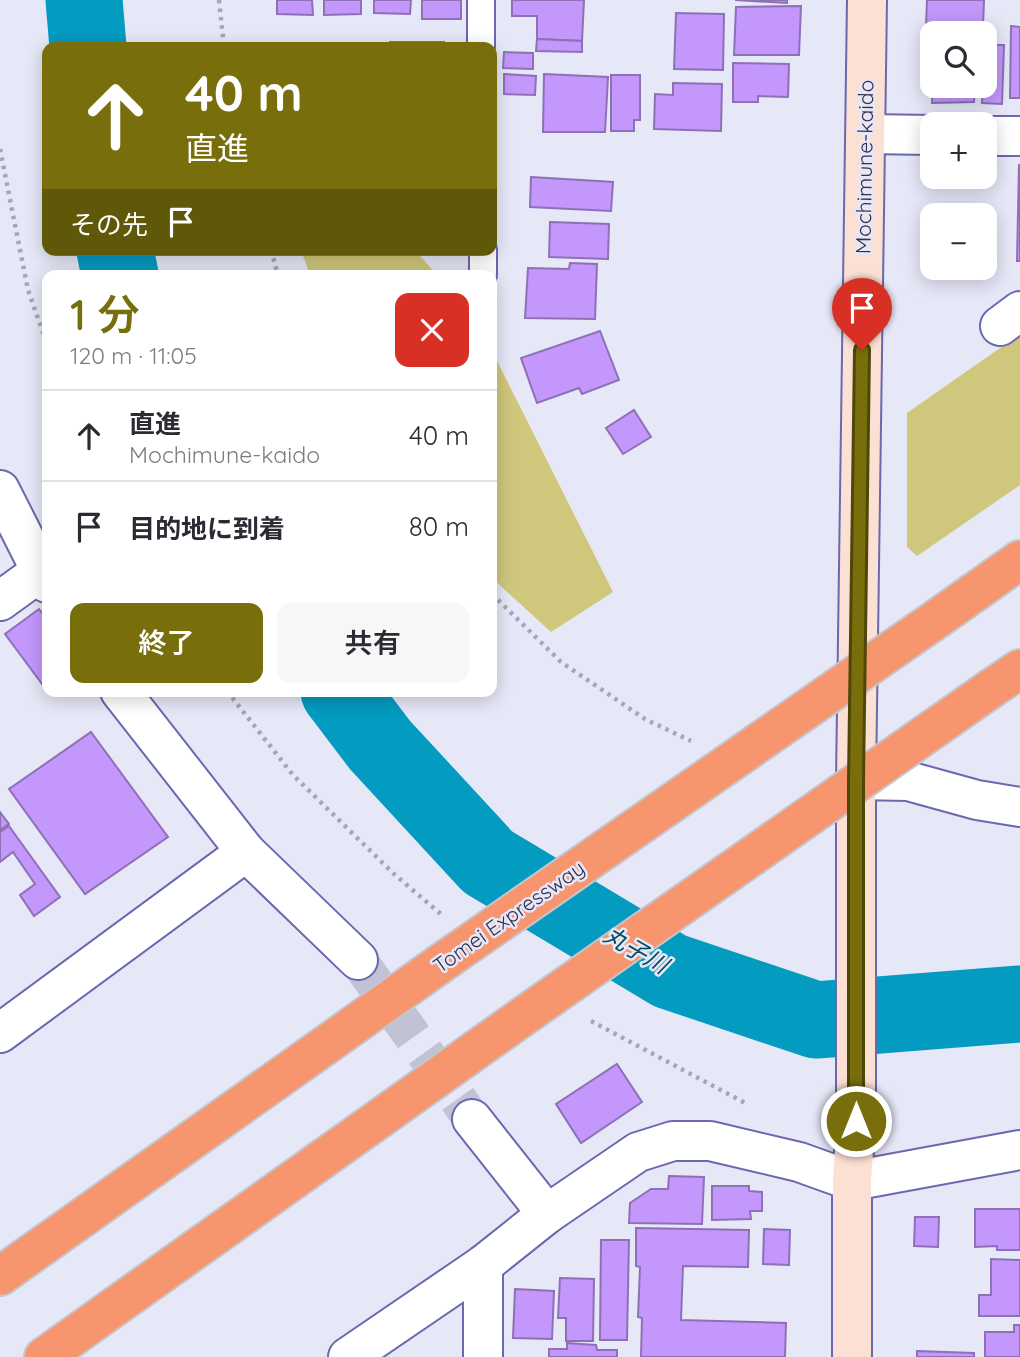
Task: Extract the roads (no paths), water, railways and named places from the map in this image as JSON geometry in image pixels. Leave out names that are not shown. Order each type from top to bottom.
[{"type":"highway","name":"Tomei Expressway","points":[[0,1276],[447,959],[1020,560]]},
{"type":"highway","points":[[44,1357],[518,1020],[1020,669]]},
{"type":"street","name":"Mochimune-kaido","points":[[852,1181],[856,1121],[855,837],[867,0]]},
{"type":"street","points":[[866,134],[920,135]]},
{"type":"street","points":[[997,136],[1020,136]]},
{"type":"street","points":[[0,491],[42,574]]},
{"type":"street","points":[[0,601],[42,579]]},
{"type":"street","points":[[125,697],[246,852],[358,960]]},
{"type":"street","points":[[856,780],[908,781],[976,800],[1020,807]]},
{"type":"street","points":[[0,1033],[246,852]]},
{"type":"street","points":[[472,1119],[547,1214]]},
{"type":"street","points":[[348,1357],[483,1265],[547,1214],[638,1153],[673,1142],[710,1141],[799,1162],[852,1181],[1020,1150]]},
{"type":"street","points":[[852,1181],[852,1357]]},
{"type":"street","points":[[483,1265],[483,1357]]},
{"type":"lane","points":[[481,0],[481,42]]},
{"type":"waterway","name":"丸子川","points":[[84,0],[88,42]]},
{"type":"waterway","name":"丸子川","points":[[116,256],[119,270]]},
{"type":"waterway","name":"丸子川","points":[[344,697],[380,745],[488,862],[670,971],[816,1020],[1020,1004]]},
{"type":"tunnel","points":[[358,960],[472,1119]]}]
